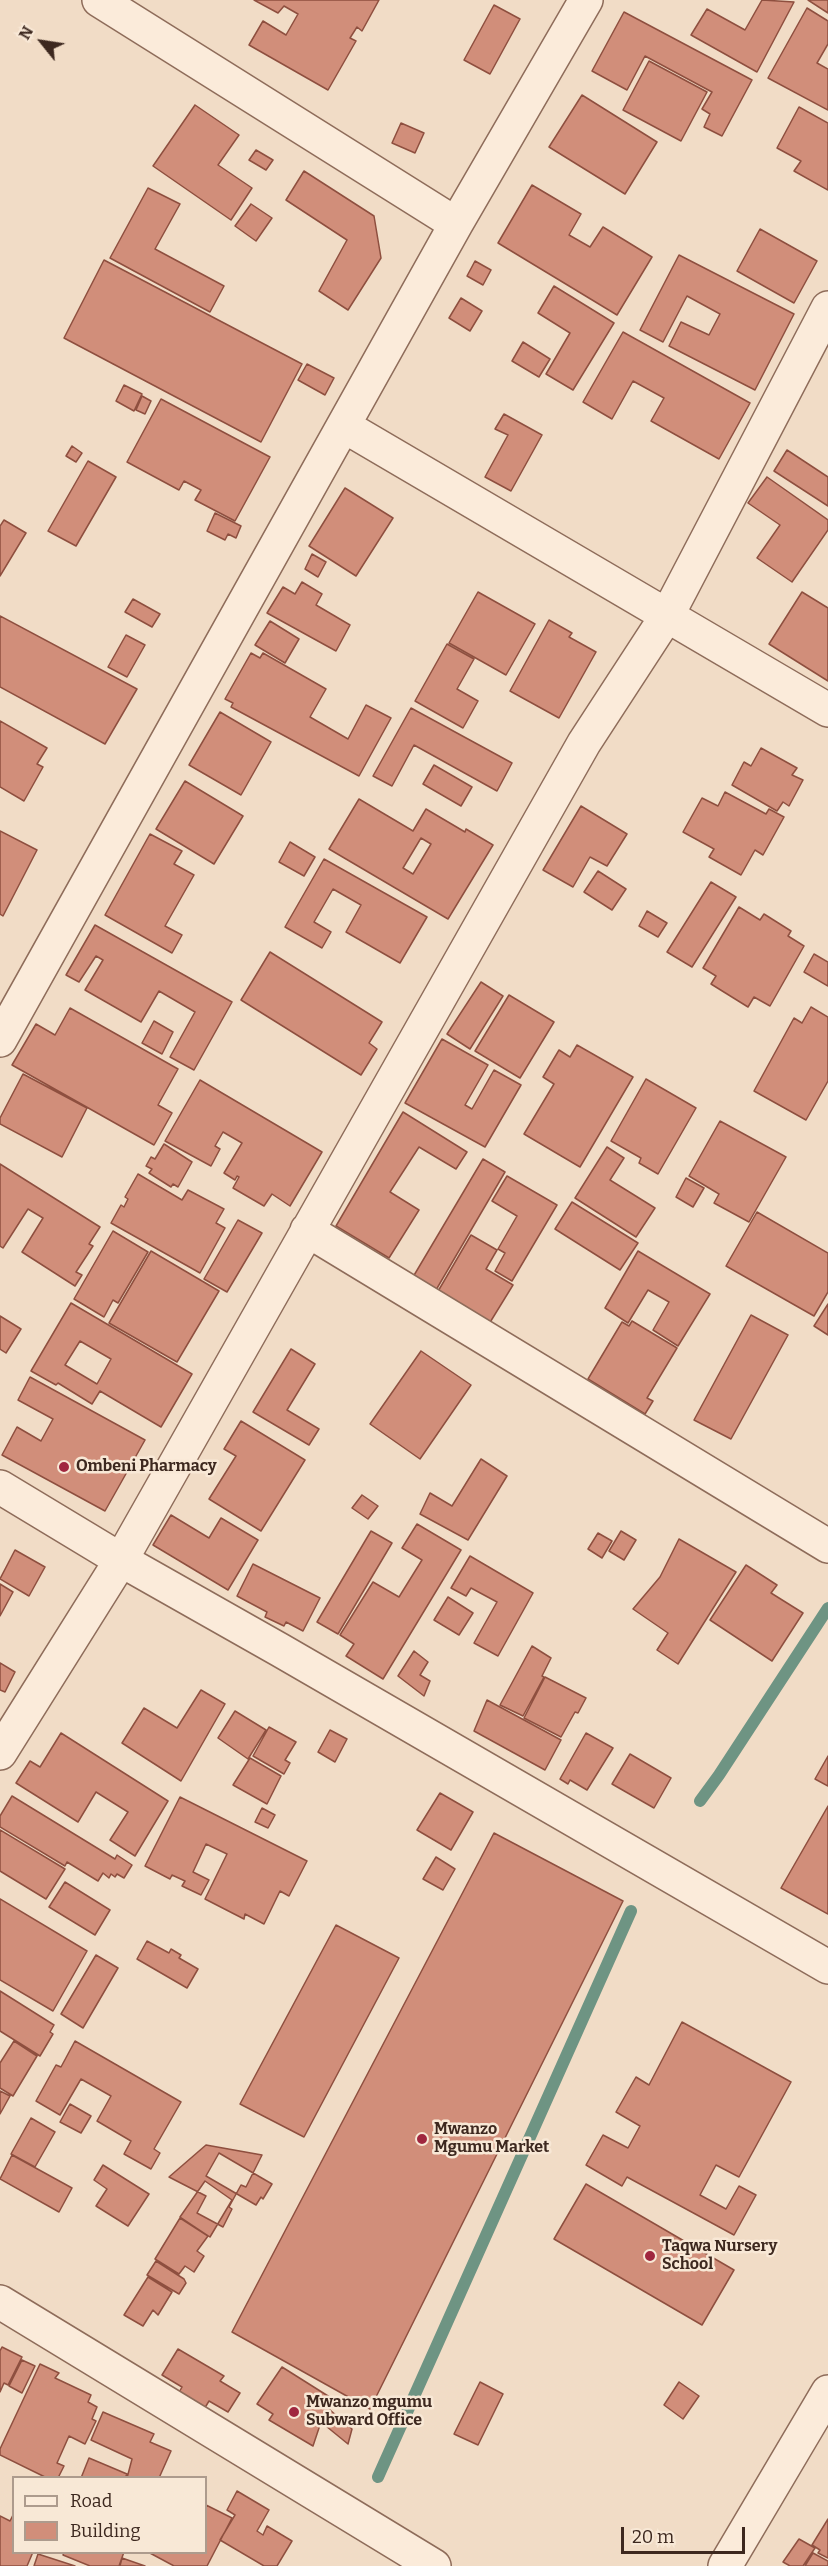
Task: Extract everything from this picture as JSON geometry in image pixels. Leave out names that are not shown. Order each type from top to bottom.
[{"type":"street","points":[[99,0],[456,224]]},
{"type":"street","points":[[0,1040],[456,224],[586,0]]},
{"type":"street","points":[[0,1753],[121,1560],[584,743],[668,614],[828,308]]},
{"type":"street","points":[[344,426],[668,614],[828,710]]},
{"type":"street","points":[[307,1230],[828,1546]]},
{"type":"street","points":[[0,1487],[121,1560],[828,1967]]},
{"type":"street","points":[[0,2302],[434,2566]]},
{"type":"street","points":[[725,2566],[828,2392]]},
{"type":"building","points":[[254,0],[379,0],[362,31],[357,27],[350,38],[356,41],[328,90],[249,45],[263,21],[286,35],[298,14],[284,6],[278,13]]},
{"type":"building","points":[[762,0],[794,2],[757,72],[691,35],[707,9],[745,30]]},
{"type":"building","points":[[808,0],[828,0],[828,13]]},
{"type":"building","points":[[494,5],[520,19],[490,74],[464,60]]},
{"type":"building","points":[[807,8],[828,21],[828,44],[817,63],[828,69],[828,110],[768,78]]},
{"type":"building","points":[[624,12],[752,80],[722,136],[704,127],[710,114],[702,109],[712,92],[645,56],[627,90],[592,71]]},
{"type":"building","points":[[649,61],[707,92],[681,141],[623,110]]},
{"type":"building","points":[[582,95],[657,142],[625,194],[549,147]]},
{"type":"building","points":[[195,105],[239,135],[218,165],[252,188],[231,220],[153,166]]},
{"type":"building","points":[[799,107],[828,123],[828,190],[794,171],[801,161],[777,148]]},
{"type":"building","points":[[401,123],[424,133],[415,153],[392,143]]},
{"type":"building","points":[[256,150],[273,160],[266,170],[249,160]]},
{"type":"building","points":[[304,171],[374,216],[381,258],[348,310],[319,291],[347,240],[286,200]]},
{"type":"building","points":[[532,185],[581,214],[569,235],[590,247],[603,227],[652,257],[617,315],[498,243]]},
{"type":"building","points":[[148,188],[180,204],[155,249],[224,286],[210,312],[110,258]]},
{"type":"building","points":[[251,204],[272,218],[256,241],[235,226]]},
{"type":"building","points":[[760,229],[817,261],[794,303],[737,271]]},
{"type":"building","points":[[679,255],[794,314],[755,390],[669,346],[681,322],[709,335],[720,314],[687,296],[663,342],[640,330]]},
{"type":"building","points":[[104,260],[302,364],[261,442],[64,338]]},
{"type":"building","points":[[475,261],[491,270],[483,285],[467,276]]},
{"type":"building","points":[[554,286],[614,323],[573,390],[546,374],[570,333],[538,313]]},
{"type":"building","points":[[461,298],[482,311],[470,331],[449,318]]},
{"type":"building","points":[[623,332],[750,403],[719,459],[651,421],[664,398],[633,381],[612,419],[583,402]]},
{"type":"building","points":[[523,342],[550,359],[539,377],[512,361]]},
{"type":"building","points":[[307,364],[334,378],[325,395],[298,380]]},
{"type":"building","points":[[124,385],[142,394],[134,411],[116,401]]},
{"type":"building","points":[[142,396],[151,401],[145,414],[136,410]]},
{"type":"building","points":[[161,399],[270,457],[235,521],[195,500],[201,490],[184,481],[179,490],[127,462]]},
{"type":"building","points":[[504,414],[542,435],[511,491],[485,477],[508,435],[495,429]]},
{"type":"building","points":[[72,446],[82,453],[76,462],[66,456]]},
{"type":"building","points":[[787,450],[828,477],[828,506],[774,471]]},
{"type":"building","points":[[88,461],[116,477],[76,546],[48,531]]},
{"type":"building","points":[[767,477],[828,520],[828,530],[792,582],[757,558],[780,525],[748,503]]},
{"type":"building","points":[[345,488],[393,518],[356,576],[309,546]]},
{"type":"building","points":[[215,513],[241,526],[236,538],[228,534],[225,540],[207,531]]},
{"type":"building","points":[[4,520],[26,533],[0,576],[0,526]]},
{"type":"building","points":[[312,554],[326,562],[318,577],[305,569]]},
{"type":"building","points":[[302,582],[322,594],[316,605],[350,625],[336,651],[267,613],[283,587],[295,594]]},
{"type":"building","points":[[478,592],[535,624],[506,675],[449,643]]},
{"type":"building","points":[[802,592],[828,608],[828,681],[769,644]]},
{"type":"building","points":[[133,599],[160,614],[152,627],[125,612]]},
{"type":"building","points":[[0,616],[137,689],[105,744],[0,687]]},
{"type":"building","points":[[549,620],[572,633],[569,637],[596,652],[559,718],[510,691]]},
{"type":"building","points":[[270,621],[299,639],[285,663],[255,645]]},
{"type":"building","points":[[126,635],[145,645],[127,677],[108,667]]},
{"type":"building","points":[[447,644],[474,659],[457,689],[478,701],[463,728],[415,701]]},
{"type":"building","points":[[251,653],[260,658],[263,653],[326,689],[310,717],[348,739],[366,705],[391,718],[359,776],[231,707],[233,703],[225,699]]},
{"type":"building","points":[[411,708],[512,763],[497,791],[414,745],[392,786],[373,776]]},
{"type":"building","points":[[220,712],[271,742],[241,795],[189,765]]},
{"type":"building","points":[[0,721],[47,748],[37,764],[43,767],[24,801],[0,787]]},
{"type":"building","points":[[761,748],[797,768],[792,775],[803,780],[789,806],[783,802],[777,811],[732,785],[744,762],[751,766]]},
{"type":"building","points":[[434,765],[472,787],[461,806],[423,784]]},
{"type":"building","points":[[185,781],[243,816],[214,864],[156,829]]},
{"type":"building","points":[[725,792],[766,814],[769,809],[784,817],[763,855],[755,850],[741,875],[709,857],[714,849],[683,832],[702,798],[718,806]]},
{"type":"building","points":[[359,799],[413,831],[426,809],[465,832],[466,829],[493,845],[448,919],[329,849]],"holes":[[[421,838],[431,844],[413,874],[403,868]]]},
{"type":"building","points":[[581,806],[627,834],[607,866],[590,857],[573,887],[543,870]]},
{"type":"building","points":[[0,831],[37,850],[3,916],[0,914]]},
{"type":"building","points":[[150,834],[182,851],[174,864],[194,875],[165,926],[182,935],[172,953],[105,915]]},
{"type":"building","points":[[290,842],[315,857],[304,876],[279,862]]},
{"type":"building","points":[[324,859],[427,917],[400,963],[346,932],[361,905],[333,889],[314,922],[331,932],[322,948],[285,927]]},
{"type":"building","points":[[598,871],[626,889],[612,910],[584,892]]},
{"type":"building","points":[[711,882],[736,897],[692,967],[667,952]]},
{"type":"building","points":[[739,907],[760,920],[764,914],[791,931],[788,936],[804,946],[770,1006],[754,997],[748,1007],[711,984],[716,976],[703,968]]},
{"type":"building","points":[[647,911],[667,923],[658,937],[639,926]]},
{"type":"building","points":[[95,925],[232,1002],[194,1070],[170,1057],[195,1012],[159,991],[141,1022],[85,990],[103,960],[96,956],[79,982],[66,975]]},
{"type":"building","points":[[270,952],[382,1022],[369,1043],[377,1049],[361,1075],[241,1000]]},
{"type":"building","points":[[814,954],[828,962],[828,986],[804,972]]},
{"type":"building","points":[[481,982],[503,996],[470,1049],[447,1034]]},
{"type":"building","points":[[509,995],[554,1022],[520,1078],[475,1051]]},
{"type":"building","points":[[811,1007],[828,1017],[828,1081],[806,1120],[754,1091],[794,1018],[802,1023]]},
{"type":"building","points":[[70,1008],[178,1069],[158,1105],[172,1113],[154,1145],[12,1065],[36,1024],[55,1035]]},
{"type":"building","points":[[154,1021],[173,1032],[162,1054],[142,1043]]},
{"type":"building","points":[[442,1039],[488,1065],[465,1105],[472,1109],[494,1070],[521,1085],[485,1147],[405,1103]]},
{"type":"building","points":[[577,1045],[633,1077],[580,1167],[524,1134],[554,1084],[543,1077],[559,1050],[570,1057]]},
{"type":"building","points":[[23,1074],[87,1108],[62,1157],[0,1124],[0,1118]]},
{"type":"building","points":[[646,1079],[696,1108],[658,1174],[639,1163],[641,1158],[611,1141]]},
{"type":"building","points":[[200,1080],[322,1152],[290,1206],[272,1194],[264,1206],[233,1188],[239,1177],[237,1176],[235,1180],[224,1173],[242,1143],[223,1132],[215,1146],[220,1149],[211,1166],[165,1141]]},
{"type":"building","points":[[403,1112],[467,1152],[456,1169],[419,1147],[390,1192],[419,1210],[389,1258],[336,1226]]},
{"type":"building","points":[[720,1121],[786,1157],[749,1222],[714,1203],[719,1194],[689,1176]]},
{"type":"building","points":[[164,1144],[192,1162],[178,1187],[173,1184],[171,1187],[149,1173],[152,1169],[146,1166],[151,1157],[155,1159]]},
{"type":"building","points":[[607,1147],[624,1158],[610,1180],[655,1208],[636,1237],[575,1198]]},
{"type":"building","points":[[483,1159],[505,1172],[436,1290],[413,1277]]},
{"type":"building","points":[[0,1164],[100,1227],[89,1244],[93,1246],[76,1272],[82,1275],[75,1286],[22,1252],[43,1218],[28,1209],[3,1248],[0,1246]]},
{"type":"building","points":[[138,1174],[182,1200],[188,1190],[224,1209],[216,1223],[225,1228],[200,1273],[111,1223],[121,1205],[124,1207],[128,1199],[125,1197]]},
{"type":"building","points":[[507,1176],[557,1205],[512,1281],[495,1271],[505,1253],[498,1249],[517,1216],[492,1201]]},
{"type":"building","points":[[686,1178],[704,1188],[693,1207],[676,1197]]},
{"type":"building","points":[[572,1202],[638,1243],[620,1270],[555,1229]]},
{"type":"building","points":[[757,1212],[828,1253],[828,1292],[814,1316],[726,1266]]},
{"type":"building","points":[[238,1220],[262,1233],[227,1292],[204,1279]]},
{"type":"building","points":[[113,1231],[148,1252],[118,1303],[113,1300],[104,1317],[74,1299]]},
{"type":"building","points":[[471,1235],[497,1250],[486,1269],[513,1285],[489,1324],[437,1293]]},
{"type":"building","points":[[151,1251],[219,1291],[177,1362],[109,1323]]},
{"type":"building","points":[[638,1251],[710,1294],[678,1346],[653,1330],[669,1302],[648,1290],[628,1323],[605,1308]]},
{"type":"building","points":[[71,1303],[192,1374],[161,1427],[100,1391],[92,1404],[58,1383],[56,1385],[31,1371]],"holes":[[[80,1341],[111,1359],[97,1384],[65,1365]]]},
{"type":"building","points":[[828,1304],[828,1335],[814,1326]]},
{"type":"building","points":[[751,1315],[788,1335],[731,1439],[694,1420]]},
{"type":"building","points":[[0,1316],[21,1329],[6,1353],[0,1349]]},
{"type":"building","points":[[632,1321],[677,1348],[647,1398],[653,1401],[645,1414],[588,1379],[622,1322],[629,1326]]},
{"type":"building","points":[[291,1349],[315,1364],[287,1410],[319,1429],[309,1445],[253,1412]]},
{"type":"building","points":[[421,1351],[471,1385],[420,1459],[370,1424]]},
{"type":"building","points":[[30,1377],[145,1440],[105,1511],[2,1455],[17,1427],[41,1441],[53,1419],[18,1400]]},
{"type":"building","points":[[241,1421],[305,1460],[261,1531],[209,1499],[236,1456],[224,1449]]},
{"type":"building","points":[[481,1459],[507,1476],[468,1540],[420,1514],[430,1493],[452,1506]]},
{"type":"building","points":[[362,1495],[378,1506],[368,1519],[352,1508]]},
{"type":"building","points":[[171,1515],[209,1538],[221,1518],[258,1540],[228,1590],[153,1545]]},
{"type":"building","points":[[417,1524],[461,1550],[383,1679],[346,1656],[354,1644],[340,1635],[373,1582],[399,1597],[422,1560],[402,1548]]},
{"type":"building","points":[[371,1531],[392,1543],[338,1634],[317,1622]]},
{"type":"building","points":[[621,1531],[636,1540],[624,1560],[609,1551]]},
{"type":"building","points":[[598,1533],[612,1541],[602,1558],[588,1549]]},
{"type":"building","points":[[679,1539],[736,1572],[678,1664],[657,1650],[668,1633],[633,1609],[660,1577]]},
{"type":"building","points":[[15,1550],[45,1567],[29,1596],[0,1579]]},
{"type":"building","points":[[470,1556],[533,1593],[498,1656],[474,1643],[497,1602],[471,1588],[466,1596],[451,1588]]},
{"type":"building","points":[[253,1564],[320,1598],[303,1631],[286,1622],[284,1626],[265,1617],[267,1612],[237,1596]]},
{"type":"building","points":[[746,1565],[777,1585],[771,1593],[803,1613],[772,1661],[710,1620]]},
{"type":"building","points":[[0,1584],[13,1592],[0,1616]]},
{"type":"building","points":[[448,1597],[473,1613],[459,1635],[434,1620]]},
{"type":"building","points":[[532,1646],[551,1658],[542,1676],[544,1677],[523,1716],[500,1705]]},
{"type":"building","points":[[414,1651],[428,1662],[420,1675],[430,1681],[424,1696],[398,1676]]},
{"type":"building","points":[[0,1663],[15,1672],[5,1692],[0,1690]]},
{"type":"building","points":[[545,1677],[586,1698],[561,1737],[524,1718]]},
{"type":"building","points":[[201,1690],[225,1704],[181,1781],[122,1743],[144,1708],[177,1728]]},
{"type":"building","points":[[487,1700],[561,1740],[545,1770],[474,1731]]},
{"type":"building","points":[[235,1711],[266,1730],[248,1759],[218,1738]]},
{"type":"building","points":[[269,1727],[296,1742],[285,1760],[290,1763],[284,1774],[253,1756]]},
{"type":"building","points":[[330,1730],[347,1739],[335,1762],[318,1752]]},
{"type":"building","points":[[61,1733],[168,1801],[135,1856],[110,1840],[128,1812],[96,1792],[78,1822],[16,1783],[30,1761],[40,1767]]},
{"type":"building","points":[[586,1733],[613,1748],[587,1790],[570,1780],[568,1784],[560,1779]]},
{"type":"building","points":[[630,1754],[671,1778],[654,1808],[612,1784]]},
{"type":"building","points":[[828,1756],[828,1786],[815,1779]]},
{"type":"building","points":[[250,1758],[281,1776],[267,1804],[233,1785]]},
{"type":"building","points":[[440,1793],[473,1812],[451,1850],[417,1830]]},
{"type":"building","points":[[12,1796],[115,1859],[117,1855],[132,1865],[124,1878],[111,1874],[109,1878],[103,1873],[98,1881],[67,1862],[65,1866],[0,1827],[0,1816]]},
{"type":"building","points":[[180,1797],[307,1861],[289,1896],[280,1891],[264,1924],[245,1914],[244,1919],[205,1899],[227,1854],[206,1844],[193,1872],[209,1880],[201,1895],[182,1886],[185,1881],[172,1875],[170,1879],[145,1866]]},
{"type":"building","points":[[828,1806],[828,1914],[781,1888]]},
{"type":"building","points":[[262,1808],[275,1815],[268,1828],[255,1822]]},
{"type":"building","points":[[0,1830],[65,1869],[46,1899],[0,1871]]},
{"type":"building","points":[[494,1833],[623,1901],[370,2409],[232,2332]]},
{"type":"building","points":[[436,1857],[455,1869],[443,1890],[423,1879]]},
{"type":"building","points":[[65,1882],[110,1910],[95,1935],[49,1907]]},
{"type":"building","points":[[0,1899],[87,1951],[53,2011],[0,1980]]},
{"type":"building","points":[[336,1925],[399,1958],[304,2137],[240,2104]]},
{"type":"building","points":[[147,1941],[169,1953],[171,1949],[181,1955],[179,1958],[198,1969],[187,1988],[137,1959]]},
{"type":"building","points":[[96,1955],[118,1968],[83,2028],[61,2014]]},
{"type":"building","points":[[0,1991],[54,2025],[50,2032],[53,2034],[40,2056],[0,2031]]},
{"type":"building","points":[[682,2022],[791,2082],[739,2177],[716,2165],[700,2195],[726,2209],[739,2186],[756,2195],[734,2235],[627,2177],[622,2186],[586,2165],[603,2135],[628,2148],[640,2126],[616,2112],[636,2077],[649,2085]]},
{"type":"building","points":[[14,2041],[37,2056],[13,2096],[0,2088],[0,2063]]},
{"type":"building","points":[[75,2041],[181,2102],[154,2149],[160,2153],[151,2169],[124,2154],[131,2141],[97,2121],[111,2096],[81,2079],[60,2115],[36,2101],[56,2065],[61,2067]]},
{"type":"building","points":[[0,2091],[10,2096],[0,2114]]},
{"type":"building","points":[[70,2104],[91,2116],[81,2133],[60,2122]]},
{"type":"building","points":[[31,2118],[55,2132],[35,2167],[11,2154]]},
{"type":"building","points":[[206,2145],[262,2155],[246,2187],[241,2185],[229,2207],[232,2209],[223,2227],[197,2213],[206,2196],[169,2177]]},
{"type":"building","points":[[219,2153],[272,2184],[263,2199],[261,2197],[256,2205],[206,2176]]},
{"type":"building","points":[[12,2155],[72,2188],[59,2212],[0,2179]]},
{"type":"building","points":[[103,2165],[149,2194],[128,2226],[96,2206],[107,2189],[94,2180]]},
{"type":"building","points":[[205,2181],[232,2200],[210,2237],[180,2217]]},
{"type":"building","points":[[586,2184],[734,2270],[702,2325],[554,2239]]},
{"type":"building","points":[[180,2218],[208,2236],[197,2251],[204,2256],[194,2272],[185,2266],[179,2274],[155,2259]]},
{"type":"building","points":[[156,2261],[184,2279],[186,2283],[179,2294],[147,2275]]},
{"type":"building","points":[[148,2277],[172,2292],[158,2315],[153,2310],[143,2326],[124,2315]]},
{"type":"building","points":[[2,2347],[22,2357],[8,2385],[4,2383],[0,2392],[0,2351]]},
{"type":"building","points":[[178,2349],[224,2376],[220,2381],[240,2393],[228,2412],[209,2401],[203,2411],[177,2396],[182,2387],[162,2375]]},
{"type":"building","points":[[22,2360],[35,2366],[22,2393],[9,2386]]},
{"type":"building","points":[[40,2364],[59,2373],[55,2378],[91,2395],[88,2402],[97,2407],[92,2419],[96,2421],[85,2444],[69,2436],[57,2463],[64,2466],[59,2476],[43,2476],[0,2455],[0,2449]]},
{"type":"building","points":[[282,2367],[336,2401],[321,2422],[313,2446],[269,2420],[273,2414],[257,2404]]},
{"type":"building","points":[[480,2382],[503,2394],[478,2445],[454,2434]]},
{"type":"building","points":[[679,2382],[699,2396],[683,2419],[664,2405]]},
{"type":"building","points":[[330,2410],[352,2429],[348,2444],[321,2422]]},
{"type":"building","points":[[103,2412],[154,2434],[150,2442],[171,2451],[160,2476],[128,2476],[132,2459],[91,2440]]},
{"type":"building","points":[[89,2458],[127,2474],[126,2476],[82,2476]]},
{"type":"building","points":[[237,2491],[269,2510],[257,2531],[263,2535],[267,2526],[292,2541],[277,2566],[264,2566],[220,2540],[235,2515],[227,2510]]},
{"type":"building","points":[[207,2506],[232,2518],[207,2566],[174,2566],[152,2554],[207,2554]]},
{"type":"building","points":[[0,2516],[10,2521],[12,2517],[12,2554],[32,2554],[27,2566],[0,2566]]},
{"type":"building","points":[[828,2519],[828,2558],[818,2553],[820,2550],[812,2545]]},
{"type":"building","points":[[799,2539],[815,2548],[803,2566],[790,2566],[783,2562]]},
{"type":"building","points":[[813,2553],[828,2561],[828,2566],[805,2566]]},
{"type":"building","points":[[38,2554],[75,2566],[34,2566]]},
{"type":"building","points":[[123,2554],[119,2566],[90,2566],[63,2555]]},
{"type":"building","points":[[122,2558],[145,2566],[120,2566]]},
{"type":"waterway","points":[[700,1801],[828,1608]]},
{"type":"waterway","points":[[378,2477],[631,1911]]},
{"type":"place","name":"Ombeni Pharmacy","points":[[64,1467]]},
{"type":"place","name":"Mwanzo Mgumu Market","points":[[422,2139]]},
{"type":"place","name":"Taqwa Nursery School","points":[[650,2256]]},
{"type":"place","name":"Mwanzo mgumu Subward Office","points":[[294,2412]]}]
